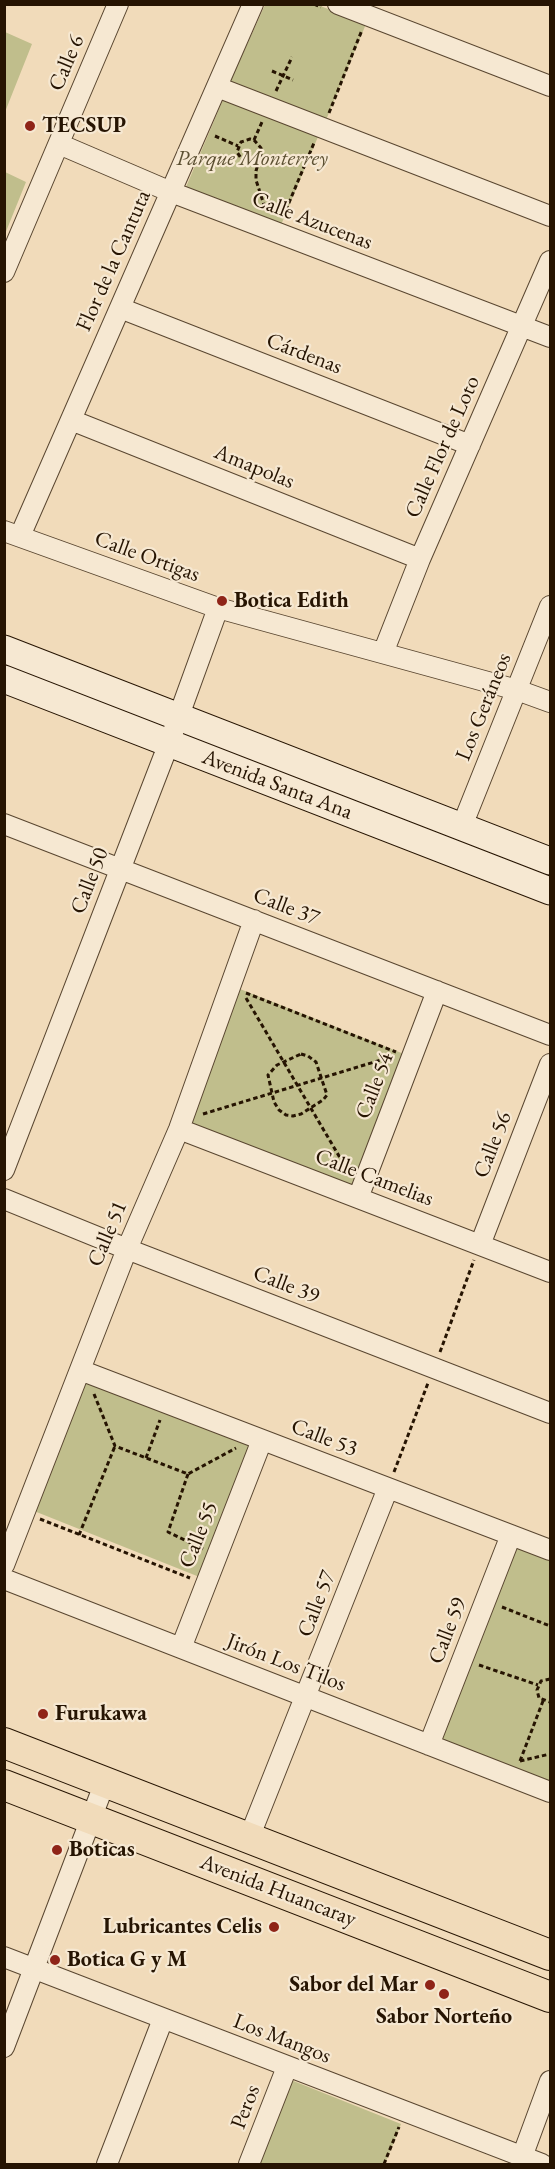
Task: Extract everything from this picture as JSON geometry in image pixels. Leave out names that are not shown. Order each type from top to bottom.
[{"type":"main road","name":"Avenida Huancaray","points":[[4,1743],[550,1955]]},
{"type":"main road","name":"Avenida Huancaray","points":[[4,1785],[550,1998]]},
{"type":"street","name":"Calle 6","points":[[4,272],[118,4]]},
{"type":"street","name":"Flor de la Cantuta","points":[[12,534],[71,420],[253,4]]},
{"type":"street","points":[[338,4],[550,86]]},
{"type":"street","points":[[217,87],[323,123],[550,216]]},
{"type":"street","name":"Calle Azucenas","points":[[59,144],[171,192],[550,337]]},
{"type":"street","name":"Calle Flor de Loto","points":[[383,653],[420,559],[550,261]]},
{"type":"street","name":"Cárdenas","points":[[120,308],[470,445]]},
{"type":"street","name":"Amapolas","points":[[71,420],[420,559]]},
{"type":"street","name":"Calle Ortigas","points":[[12,534],[218,608],[517,690],[550,702]]},
{"type":"street","name":"Los Geráneos","points":[[462,826],[550,606]]},
{"type":"street","name":"Calle 50","points":[[4,1170],[179,717],[218,608]]},
{"type":"street","name":"Avenida Santa Ana","points":[[4,649],[550,861]]},
{"type":"street","name":"Avenida Santa Ana","points":[[4,679],[550,891]]},
{"type":"street","name":"Calle 37","points":[[4,824],[550,1035]]},
{"type":"street","name":"Calle 51","points":[[4,1565],[127,1249],[186,1123],[254,920]]},
{"type":"street","name":"Calle 54","points":[[355,1188],[437,991]]},
{"type":"street","name":"Calle 56","points":[[480,1245],[550,1064]]},
{"type":"street","name":"Calle Camelias","points":[[186,1123],[355,1188],[480,1245],[550,1272]]},
{"type":"street","name":"Calle 39","points":[[4,1199],[550,1413]]},
{"type":"street","name":"Calle 53","points":[[80,1370],[550,1550]]},
{"type":"street","name":"Calle 55","points":[[181,1648],[206,1584],[256,1437]]},
{"type":"street","name":"Calle 57","points":[[249,1838],[388,1488]]},
{"type":"street","name":"Calle 59","points":[[429,1745],[511,1535]]},
{"type":"street","name":"Jirón Los Tilos","points":[[4,1579],[550,1792]]},
{"type":"street","points":[[4,2047],[105,1782]]},
{"type":"street","name":"Los Mangos","points":[[4,1957],[542,2164]]},
{"type":"street","points":[[107,2164],[163,2019]]},
{"type":"street","name":"Peros","points":[[249,2164],[287,2067]]},
{"type":"street","points":[[522,2157],[550,2081]]},
{"type":"path","points":[[277,233],[365,24]]},
{"type":"path","points":[[273,98],[292,57]]},
{"type":"path","points":[[272,71],[294,80]]},
{"type":"path","points":[[254,140],[266,113]]},
{"type":"path","points":[[211,134],[238,146]]},
{"type":"path","points":[[238,146],[245,140],[254,140],[261,148],[256,180],[266,211]]},
{"type":"path","points":[[238,146],[239,158],[243,161],[249,163],[259,158]]},
{"type":"path","points":[[186,1123],[297,1085],[402,1054],[242,991],[284,1063],[297,1085],[310,1107],[355,1188]]},
{"type":"path","points":[[301,1054],[316,1062],[322,1078],[327,1095],[323,1100],[293,1116],[285,1115],[279,1110],[268,1075],[271,1070],[301,1054]]},
{"type":"path","points":[[388,1488],[480,1245]]},
{"type":"path","points":[[80,1535],[115,1446],[93,1393]]},
{"type":"path","points":[[146,1458],[164,1411]]},
{"type":"path","points":[[205,1550],[168,1532],[188,1474],[256,1437]]},
{"type":"path","points":[[115,1446],[188,1474]]},
{"type":"path","points":[[24,1513],[206,1584]]},
{"type":"path","points":[[497,1605],[550,1626]]},
{"type":"path","points":[[475,1664],[538,1685]]},
{"type":"path","points":[[550,1679],[541,1681],[537,1694],[543,1701],[550,1702]]},
{"type":"path","points":[[520,1761],[543,1701]]},
{"type":"path","points":[[520,1761],[550,1754]]},
{"type":"path","points":[[520,1761],[530,1765]]},
{"type":"path","points":[[384,2164],[399,2125]]},
{"type":"green space","points":[[265,5],[318,5],[366,24],[326,120],[230,82]]},
{"type":"green space","points":[[5,32],[32,44],[5,112]]},
{"type":"green space","name":"Parque Monterrey","points":[[225,95],[320,132],[281,225],[186,187]]},
{"type":"green space","points":[[5,172],[26,182],[5,234]]},
{"type":"green space","points":[[240,989],[404,1054],[353,1189],[187,1123]]},
{"type":"green space","points":[[83,1378],[254,1443],[202,1578],[34,1511]]},
{"type":"green space","points":[[517,1547],[550,1559],[550,1783],[442,1740]]},
{"type":"green space","points":[[291,2080],[401,2124],[385,2164],[258,2164]]},
{"type":"place","name":"TECSUP","points":[[30,126]]},
{"type":"place","name":"Botica Edith","points":[[222,601]]},
{"type":"place","name":"Furukawa","points":[[43,1714]]},
{"type":"place","name":"Boticas","points":[[57,1850]]},
{"type":"place","name":"Lubricantes Celis","points":[[274,1927]]},
{"type":"place","name":"Botica G y M","points":[[55,1960]]},
{"type":"place","name":"Sabor del Mar","points":[[430,1985]]},
{"type":"place","name":"Sabor Norteño","points":[[444,1994]]}]
